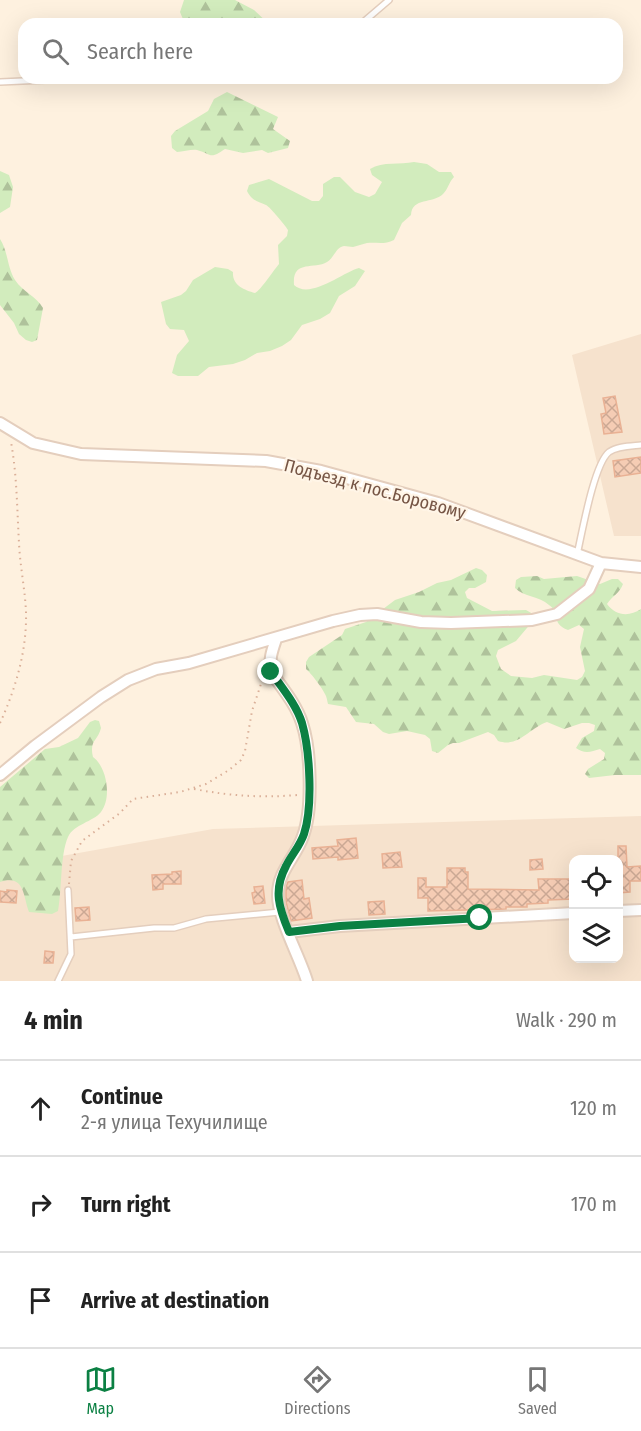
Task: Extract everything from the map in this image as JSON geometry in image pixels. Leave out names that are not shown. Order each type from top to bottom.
[{"type":"street","name":"Подъезд к пос.Боровому","points":[[4,427],[33,443],[81,454],[266,461],[312,469],[438,503],[601,563],[641,567]]},
{"type":"street","points":[[0,775],[87,706],[128,680],[156,669],[189,663],[360,615],[377,614],[421,622],[451,623],[532,620],[557,614],[589,589],[601,563]]},
{"type":"street","points":[[276,639],[270,658],[271,672],[295,706],[303,724],[309,794],[308,820],[304,835],[286,866],[277,892],[281,912],[307,981]]},
{"type":"street","points":[[623,911],[641,910]]},
{"type":"street","points":[[289,932],[340,926],[569,913]]},
{"type":"lane","points":[[368,18],[389,0]]},
{"type":"lane","points":[[0,82],[18,81]]},
{"type":"lane","points":[[577,555],[596,477],[605,456],[616,448],[641,445]]},
{"type":"lane","points":[[58,981],[72,954],[68,890]]},
{"type":"lane","points":[[71,937],[174,928],[206,919],[281,912]]},
{"type":"path","points":[[0,723],[11,699],[22,658],[26,612],[19,546],[15,466],[4,427]]},
{"type":"path","points":[[68,890],[71,861],[76,849],[89,833],[113,819],[133,799],[191,788],[216,780],[244,756],[252,711],[263,676]]},
{"type":"path","points":[[191,788],[251,797],[309,794]]},
{"type":"shaded area","points":[[641,334],[641,536],[614,536],[572,355]]},
{"type":"shaded area","points":[[641,816],[641,981],[0,981],[0,867],[213,829]]},
{"type":"green space","points":[[184,0],[235,0],[254,10],[263,18],[182,18],[180,12]]},
{"type":"green space","points":[[227,92],[278,117],[273,129],[290,141],[288,148],[268,153],[262,150],[243,153],[225,149],[211,155],[195,150],[177,152],[172,148],[171,136],[175,131],[208,111],[214,99]]},
{"type":"green space","points":[[414,162],[427,164],[439,172],[451,172],[454,177],[443,194],[419,203],[412,209],[411,215],[402,223],[394,240],[353,247],[344,246],[337,250],[327,262],[300,268],[296,272],[294,285],[301,289],[309,289],[326,284],[352,270],[359,268],[365,271],[355,286],[339,296],[330,313],[302,325],[291,340],[270,351],[257,353],[233,364],[209,367],[198,376],[178,376],[172,373],[177,355],[189,341],[184,330],[170,329],[166,324],[161,302],[181,295],[193,280],[215,267],[233,272],[237,284],[255,293],[279,264],[278,245],[287,236],[288,230],[268,206],[251,197],[247,191],[249,185],[269,179],[312,201],[319,201],[323,196],[323,184],[334,177],[340,177],[355,192],[369,197],[375,194],[382,182],[372,175],[370,169],[386,164]]},
{"type":"green space","points":[[0,171],[9,175],[13,187],[10,207],[0,213]]},
{"type":"green space","points":[[0,239],[15,280],[43,308],[37,340],[32,342],[19,334],[14,323],[0,305]]},
{"type":"green space","points":[[476,568],[487,575],[486,582],[475,588],[469,588],[465,592],[467,598],[492,611],[526,610],[533,614],[532,622],[516,641],[498,650],[496,656],[501,669],[511,676],[532,678],[544,675],[577,680],[585,671],[580,647],[584,629],[579,625],[568,630],[563,627],[557,621],[553,608],[515,588],[516,580],[521,577],[537,576],[544,579],[577,576],[600,584],[618,579],[623,584],[607,604],[614,611],[623,614],[641,609],[641,775],[589,778],[585,774],[588,769],[604,759],[605,753],[600,749],[588,752],[576,748],[582,738],[594,731],[595,725],[589,723],[564,729],[547,722],[512,742],[498,741],[488,732],[448,745],[438,753],[432,751],[430,739],[425,735],[407,731],[389,734],[374,724],[356,722],[346,707],[328,704],[322,689],[306,669],[309,657],[342,635],[345,629],[366,622],[395,600],[437,583],[451,580]]},
{"type":"green space","points":[[99,721],[101,728],[92,751],[93,757],[105,775],[107,791],[104,806],[98,815],[75,829],[68,837],[65,845],[58,911],[52,914],[29,912],[19,884],[8,880],[0,882],[0,787],[45,749],[59,747],[78,738],[90,722]]},
{"type":"building","points":[[615,396],[622,432],[604,434],[601,414],[606,413],[603,398]]},
{"type":"building","points":[[641,457],[641,473],[615,477],[613,461]]},
{"type":"building","points":[[356,838],[358,858],[313,859],[312,848],[338,846],[337,840]]},
{"type":"building","points":[[618,846],[626,846],[627,867],[641,866],[641,881],[630,881],[630,892],[623,893],[623,855],[618,855]]},
{"type":"building","points":[[400,852],[402,867],[383,868],[382,854]]},
{"type":"building","points":[[542,859],[543,869],[530,870],[530,860]]},
{"type":"building","points":[[447,868],[465,868],[465,872],[468,872],[468,889],[539,890],[538,879],[569,879],[569,899],[548,900],[548,903],[527,904],[527,907],[506,907],[506,909],[428,911],[428,898],[418,898],[418,878],[426,878],[426,887],[447,887]]},
{"type":"building","points":[[181,871],[181,884],[163,884],[163,889],[153,890],[152,875]]},
{"type":"building","points":[[302,880],[304,899],[309,898],[312,918],[291,921],[286,902],[286,887],[288,882]]},
{"type":"building","points":[[263,886],[265,903],[254,904],[252,893],[255,892],[254,887]]},
{"type":"building","points":[[7,890],[17,891],[16,903],[0,902],[0,891],[7,892]]},
{"type":"building","points":[[384,901],[385,914],[369,915],[368,902]]},
{"type":"building","points":[[89,907],[90,920],[76,921],[75,908]]},
{"type":"building","points":[[45,951],[54,952],[53,963],[44,963]]},
{"type":"route","points":[[271,672],[295,706],[303,724],[307,755],[310,803],[308,820],[304,835],[286,866],[277,892],[281,912],[289,932],[340,926],[480,918]]}]
